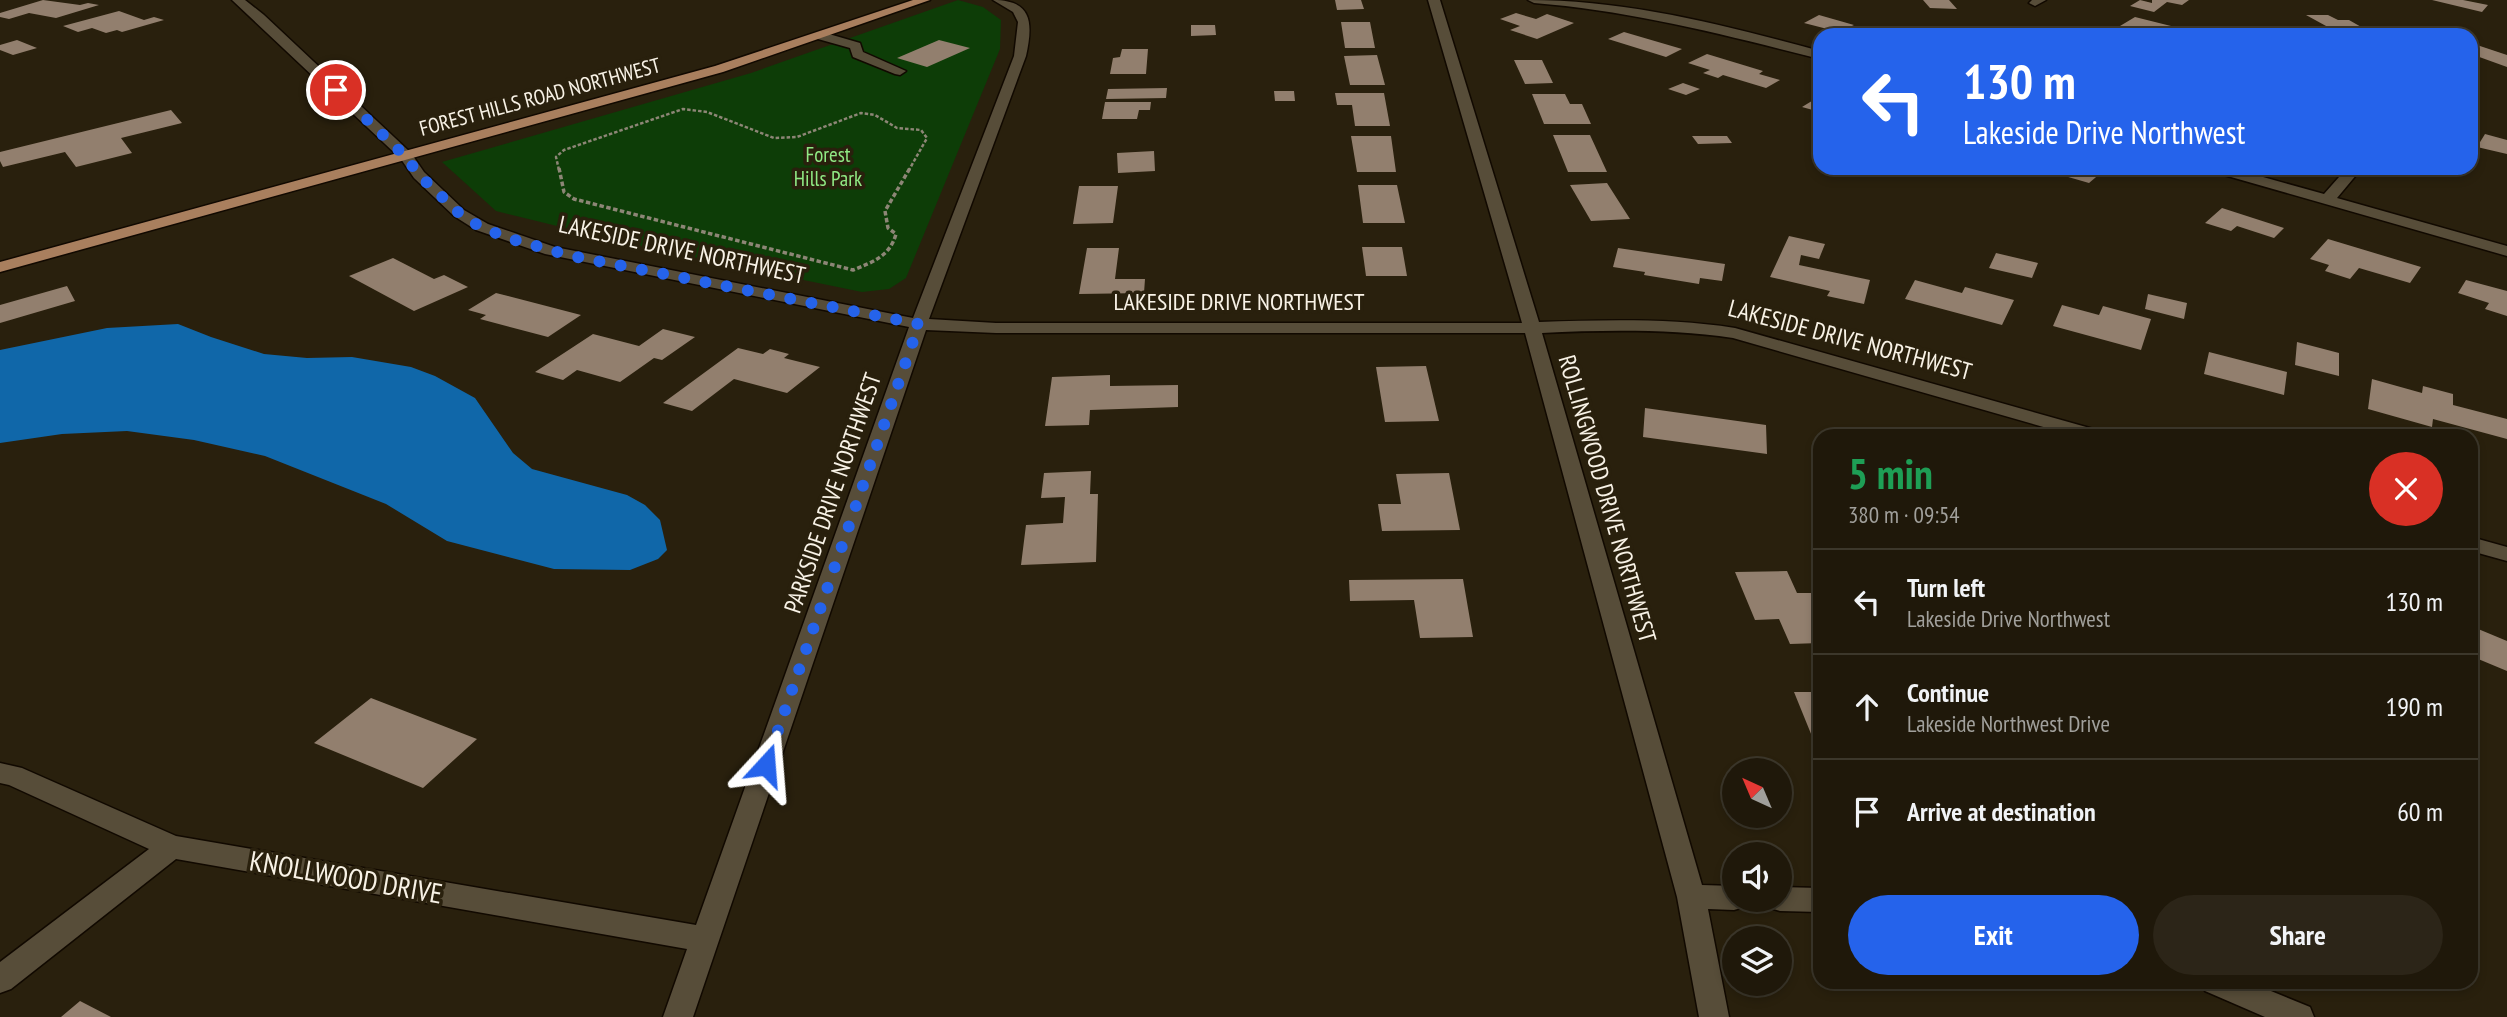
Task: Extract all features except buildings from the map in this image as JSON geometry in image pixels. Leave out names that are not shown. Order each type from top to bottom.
[{"type":"main road","name":"FOREST HILLS ROAD NORTHWEST","points":[[0,267],[706,73],[924,0]]},
{"type":"street","name":"LAKESIDE DRIVE NORTHWEST","points":[[237,0],[260,17],[405,156],[419,175],[459,213],[482,228],[515,240],[613,265],[919,324],[996,328],[1532,328],[1618,325],[1700,328],[1735,333],[2072,429]]},
{"type":"street","name":"PARKSIDE DRIVE NORTHWEST","points":[[678,1017],[919,324],[1023,44],[1027,26],[1024,19],[1015,7],[999,0]]},
{"type":"street","name":"ROLLINGWOOD DRIVE NORTHWEST","points":[[1434,0],[1532,328],[1691,897],[1714,1017]]},
{"type":"street","points":[[1534,0],[1600,5],[1672,16],[1813,53]]},
{"type":"street","points":[[822,36],[856,46],[857,54],[900,71]]},
{"type":"street","points":[[2240,175],[2507,251]]},
{"type":"street","points":[[2327,200],[2349,175]]},
{"type":"street","points":[[2478,546],[2507,554]]},
{"type":"street","name":"KNOLLWOOD DRIVE","points":[[0,773],[13,775],[172,847],[705,939]]},
{"type":"street","points":[[0,980],[172,847]]},
{"type":"street","points":[[1691,897],[1722,898]]},
{"type":"street","points":[[1792,899],[1813,900]]},
{"type":"street","points":[[2233,989],[2299,1017]]},
{"type":"path","points":[[683,109],[703,109],[761,134],[787,139],[860,113],[878,116],[893,127],[921,130],[928,138],[886,211],[888,228],[895,234],[892,248],[876,261],[861,268],[838,268],[759,244],[573,199],[564,192],[556,157],[564,150],[579,144],[683,109]]},
{"type":"green space","name":"Forest Hills Park","points":[[958,0],[983,7],[1001,20],[1000,49],[906,278],[889,289],[862,292],[643,247],[496,211],[442,162],[751,73]]},
{"type":"water","points":[[178,324],[264,354],[307,358],[352,357],[411,367],[435,376],[475,398],[513,453],[532,469],[627,495],[645,505],[660,520],[667,550],[658,559],[630,570],[554,569],[447,541],[386,504],[265,456],[194,440],[127,431],[62,434],[0,443],[0,350],[107,328]]},
{"type":"route","points":[[336,90],[405,156],[419,175],[459,213],[482,228],[572,256],[919,324],[766,765]]}]
